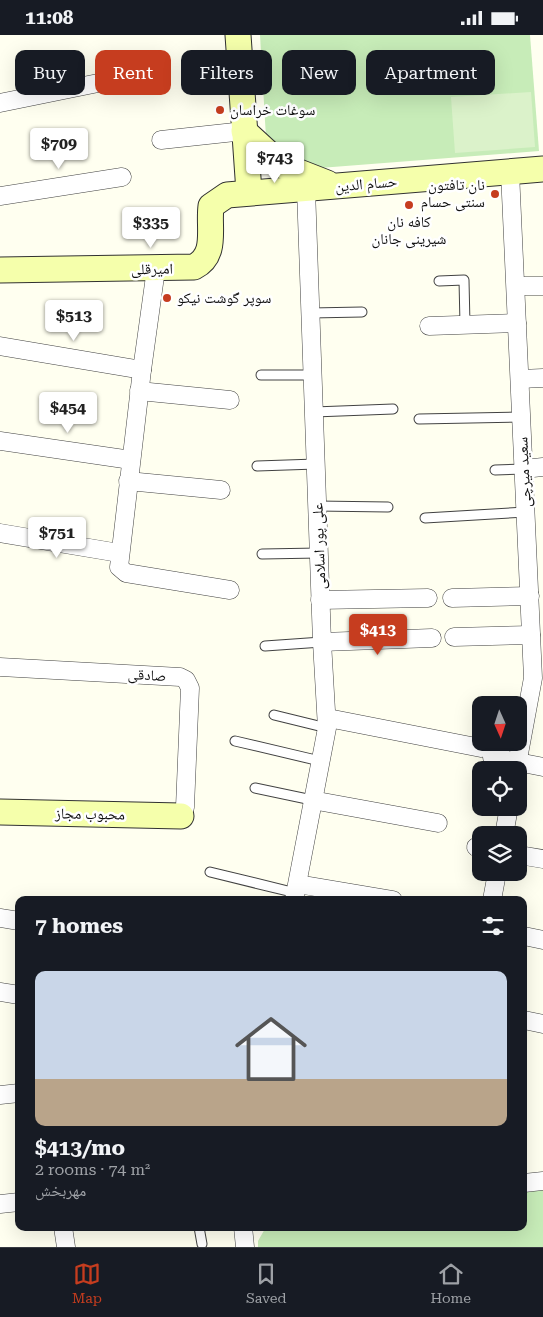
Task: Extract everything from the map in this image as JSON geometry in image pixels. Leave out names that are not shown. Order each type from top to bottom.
[{"type":"main road","points":[[238,35],[249,192]]},
{"type":"main road","points":[[244,131],[281,165],[304,176],[337,187]]},
{"type":"main road","name":"حسام الدین","points":[[249,192],[337,187],[543,169]]},
{"type":"main road","name":"امیرقلی","points":[[0,270],[194,267],[202,263],[210,247],[211,206],[227,195],[249,192]]},
{"type":"main road","name":"محبوب مجاز","points":[[0,812],[181,816]]},
{"type":"street","points":[[0,103],[95,84]]},
{"type":"street","points":[[161,140],[244,131]]},
{"type":"street","name":"سعید میرچی","points":[[510,172],[526,512],[535,547],[530,596],[535,628],[533,678],[518,761]]},
{"type":"street","points":[[0,196],[122,177]]},
{"type":"street","name":"علی پور اسلامی","points":[[296,893],[328,723],[320,600],[306,189]]},
{"type":"street","points":[[156,269],[139,391],[119,553],[119,567],[126,573],[230,590]]},
{"type":"street","points":[[516,286],[543,286]]},
{"type":"street","points":[[428,326],[518,323]]},
{"type":"street","points":[[0,346],[142,369]]},
{"type":"street","points":[[520,379],[543,378]]},
{"type":"street","points":[[139,391],[230,400]]},
{"type":"street","points":[[0,441],[131,460]]},
{"type":"street","points":[[524,469],[543,467]]},
{"type":"street","points":[[128,481],[221,490]]},
{"type":"street","points":[[0,533],[119,553]]},
{"type":"street","points":[[452,598],[530,596]]},
{"type":"street","points":[[320,600],[428,598]]},
{"type":"street","points":[[454,637],[535,628]]},
{"type":"street","points":[[322,643],[432,638]]},
{"type":"street","name":"صادقی","points":[[0,667],[180,677],[186,680],[190,688],[186,807],[181,816]]},
{"type":"street","points":[[328,723],[472,747]]},
{"type":"street","points":[[489,751],[508,761]]},
{"type":"street","points":[[527,766],[543,767]]},
{"type":"street","points":[[312,800],[438,823]]},
{"type":"street","points":[[527,856],[543,859]]},
{"type":"street","points":[[493,896],[496,881]]},
{"type":"street","points":[[296,893],[338,896]]},
{"type":"street","points":[[0,918],[15,920]]},
{"type":"street","points":[[527,937],[543,940]]},
{"type":"street","points":[[0,992],[15,994]]},
{"type":"street","points":[[527,1021],[543,1024]]},
{"type":"street","points":[[0,1095],[15,1093]]},
{"type":"street","points":[[527,1183],[543,1181]]},
{"type":"street","points":[[0,1204],[15,1202]]},
{"type":"street","points":[[243,1231],[245,1247]]},
{"type":"lane","points":[[439,281],[464,280],[465,325]]},
{"type":"lane","points":[[310,313],[362,312]]},
{"type":"lane","points":[[261,375],[312,375]]},
{"type":"lane","points":[[314,412],[393,409]]},
{"type":"lane","points":[[419,419],[522,417]]},
{"type":"lane","points":[[257,466],[316,464]]},
{"type":"lane","points":[[495,470],[524,469]]},
{"type":"lane","points":[[317,506],[388,507]]},
{"type":"lane","points":[[425,518],[526,512]]},
{"type":"lane","points":[[262,554],[319,553]]},
{"type":"lane","points":[[265,646],[322,643]]},
{"type":"lane","points":[[274,715],[328,723]]},
{"type":"lane","points":[[235,741],[320,761]]},
{"type":"lane","points":[[255,788],[312,800]]},
{"type":"lane","points":[[210,872],[296,893]]},
{"type":"lane","points":[[200,1231],[202,1244]]},
{"type":"green space","points":[[260,35],[530,35],[539,151],[268,172],[264,95],[272,95],[272,50],[261,50]]},
{"type":"green space","points":[[531,92],[535,147],[455,153],[451,97]]},
{"type":"green space","points":[[543,1189],[543,1247],[258,1247],[258,1241],[264,1231],[527,1231],[527,1191]]},
{"type":"place","name":"سوغات خراسان","points":[[220,110]]},
{"type":"place","name":"نان تافتون سنتی حسام","points":[[495,194]]},
{"type":"place","name":"کافه نان شیرینی جانان","points":[[409,205]]},
{"type":"place","name":"سوپر گوشت نیکو","points":[[167,298]]}]
